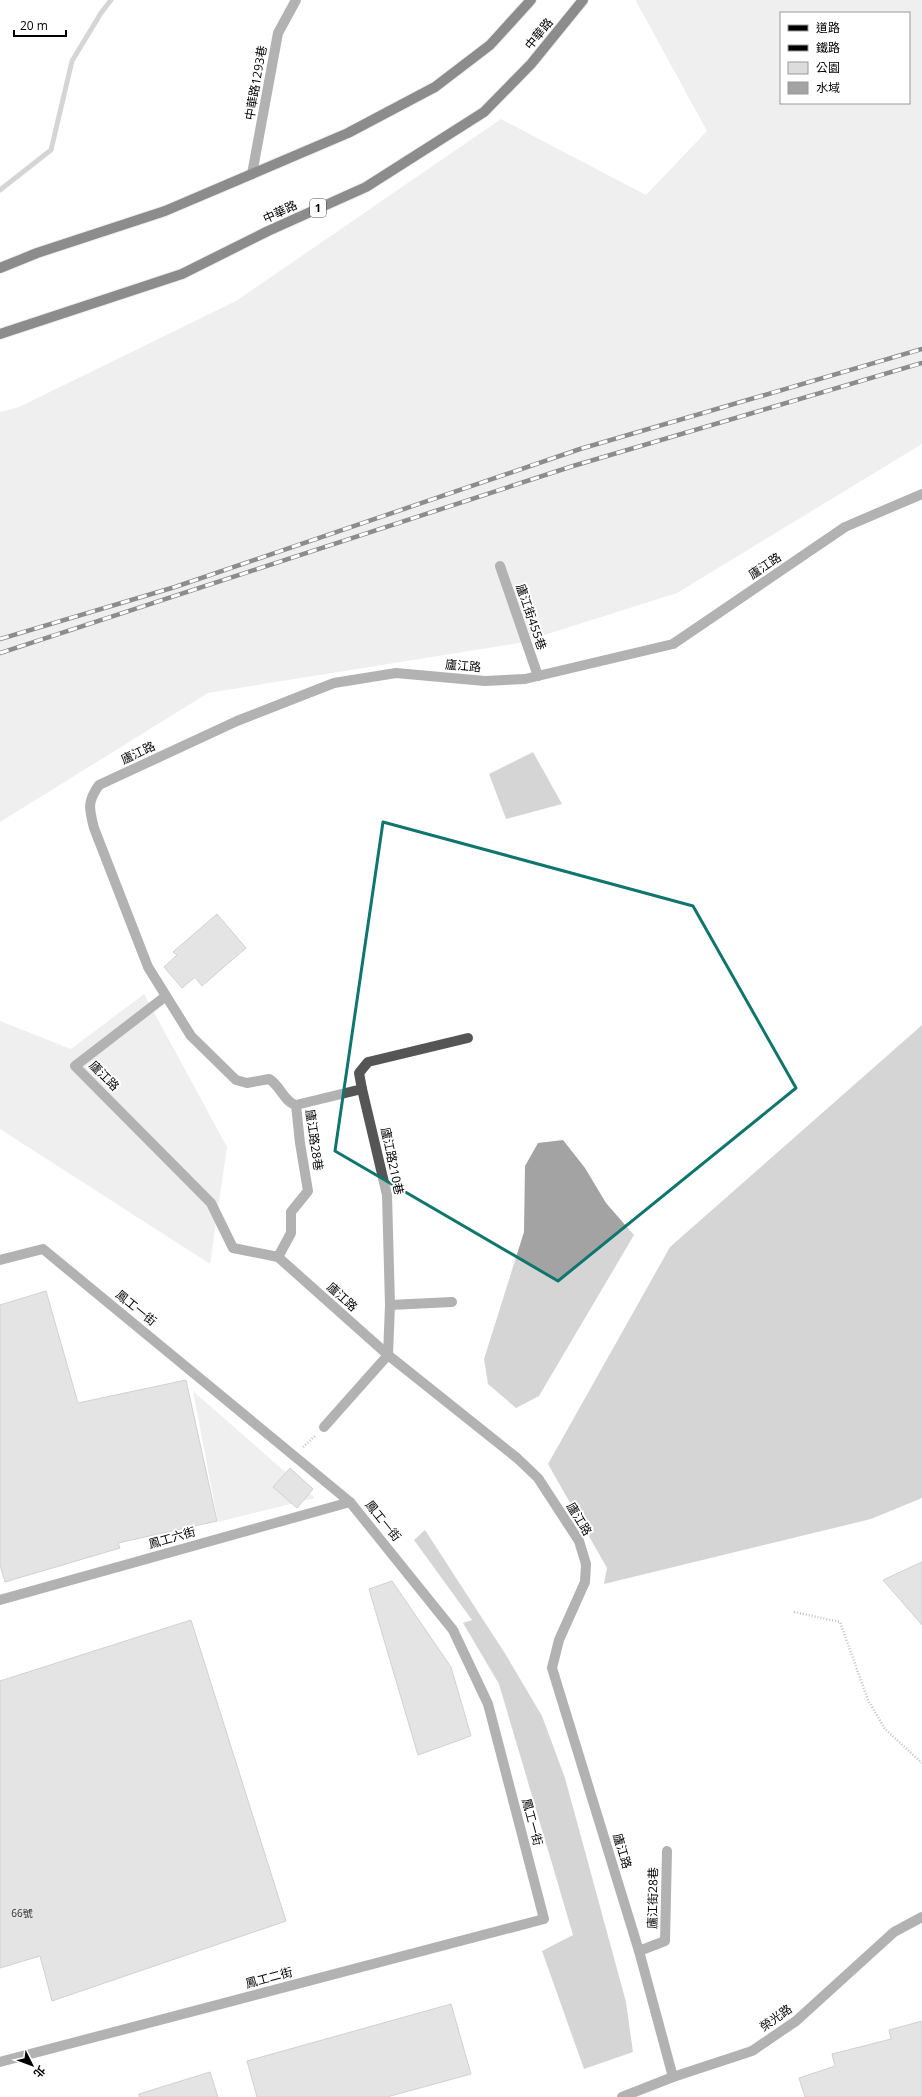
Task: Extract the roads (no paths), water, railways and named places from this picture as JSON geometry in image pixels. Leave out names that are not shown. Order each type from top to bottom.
[{"type":"main road","points":[[0,268],[37,253],[165,211],[348,133],[435,87],[490,45],[531,0]]},
{"type":"main road","name":"中華路","points":[[0,334],[182,274],[268,231],[366,187],[484,112],[531,64],[584,0]]},
{"type":"street","name":"中華路1293巷","points":[[252,174],[278,33],[296,0]]},
{"type":"street","name":"廬江路","points":[[673,2077],[639,1951],[552,1668],[559,1640],[585,1582],[586,1564],[579,1542],[538,1478],[517,1458],[388,1355],[278,1257],[234,1248],[211,1203],[75,1066],[166,996],[148,966],[94,828],[89,806],[92,795],[99,785],[237,720],[334,683],[396,673],[485,681],[525,679],[673,644],[845,527],[922,494]]},
{"type":"street","name":"廬江街455巷","points":[[500,566],[538,676]]},
{"type":"street","name":"廬江路28巷","points":[[166,996],[191,1036],[236,1080],[247,1084],[270,1079],[291,1104],[296,1105],[308,1191],[291,1212],[291,1233],[278,1257]]},
{"type":"street","name":"廬江路210巷","points":[[388,1355],[390,1305],[387,1195],[359,1073],[368,1062],[468,1038]]},
{"type":"street","points":[[296,1105],[362,1089]]},
{"type":"street","name":"鳳工一街","points":[[0,1260],[43,1250],[350,1502],[453,1630],[488,1704],[544,1919]]},
{"type":"street","points":[[390,1305],[452,1302]]},
{"type":"street","points":[[324,1427],[388,1355]]},
{"type":"street","name":"鳳工六街","points":[[0,1600],[350,1502]]},
{"type":"street","name":"廬江街28巷","points":[[639,1951],[665,1941],[667,1852]]},
{"type":"street","name":"榮光路","points":[[622,2097],[673,2077],[752,2051],[796,2021],[894,1932],[922,1917]]},
{"type":"street","name":"鳳工二街","points":[[0,2062],[544,1919]]},
{"type":"water","points":[[533,752],[562,804],[506,819],[489,774]]},
{"type":"water","points":[[922,1025],[922,1498],[871,1519],[604,1584],[607,1568],[548,1464],[670,1247]]},
{"type":"water","points":[[563,1140],[585,1168],[606,1203],[634,1235],[539,1396],[516,1408],[488,1384],[484,1359],[524,1232],[525,1166],[538,1143]]},
{"type":"water","points":[[425,1530],[506,1655],[542,1716],[565,1778],[626,2002],[633,2052],[584,2069],[542,1951],[573,1935],[499,1684],[463,1623],[472,1620],[414,1540]]},
{"type":"waterway","points":[[0,190],[51,150],[72,61],[101,13],[111,0]]},
{"type":"railway","points":[[0,639],[175,587],[580,449],[922,349]]},
{"type":"railway","points":[[0,653],[573,466],[922,363]]}]
